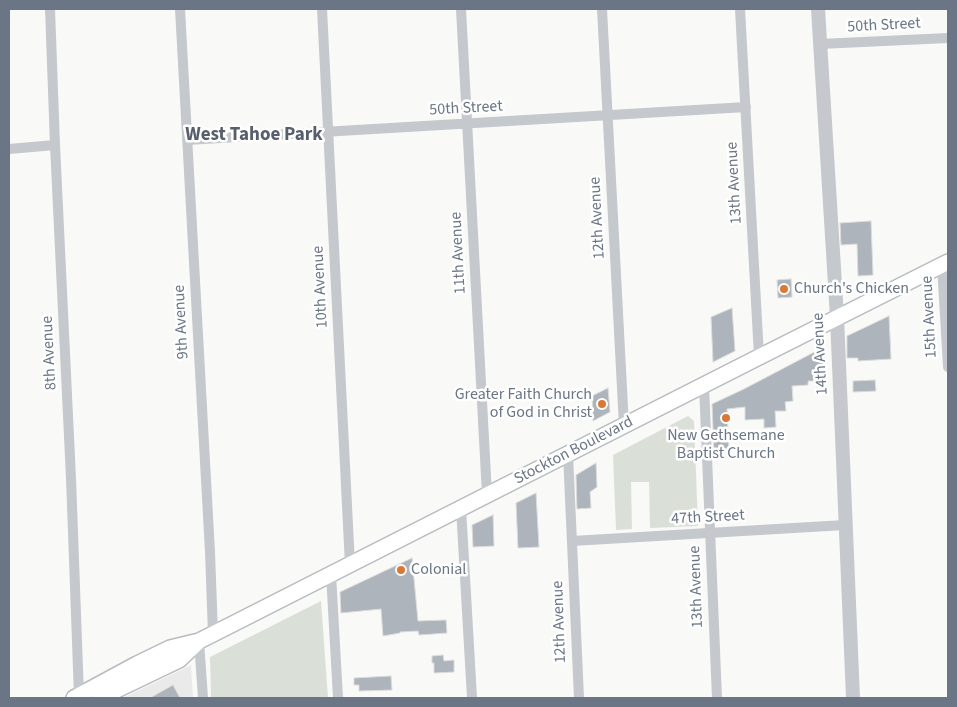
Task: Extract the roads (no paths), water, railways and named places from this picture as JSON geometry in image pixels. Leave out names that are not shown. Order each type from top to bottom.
[{"type":"main road","name":"Stockton Boulevard","points":[[77,697],[170,648],[206,638],[945,263]]},
{"type":"main road","name":"Stockton Boulevard","points":[[100,698],[179,660],[206,638]]},
{"type":"street","name":"8th Avenue","points":[[50,9],[71,478],[77,697]]},
{"type":"street","name":"9th Avenue","points":[[180,9],[210,552],[203,698]]},
{"type":"street","name":"10th Avenue","points":[[322,9],[350,565]]},
{"type":"street","name":"11th Avenue","points":[[461,9],[487,495]]},
{"type":"street","name":"12th Avenue","points":[[602,9],[624,426]]},
{"type":"street","name":"13th Avenue","points":[[740,9],[759,357]]},
{"type":"street","name":"14th Avenue","points":[[818,9],[837,317],[853,698]]},
{"type":"street","name":"50th Street","points":[[820,44],[948,38]]},
{"type":"street","name":"50th Street","points":[[187,140],[746,107]]},
{"type":"street","points":[[9,149],[55,145]]},
{"type":"street","name":"15th Avenue","points":[[945,263],[948,367]]},
{"type":"street","name":"13th Avenue","points":[[704,384],[717,698]]},
{"type":"street","name":"12th Avenue","points":[[568,454],[579,698]]},
{"type":"street","points":[[461,508],[472,698]]},
{"type":"street","name":"47th Street","points":[[572,541],[845,525]]},
{"type":"street","points":[[331,574],[338,698]]},
{"type":"place","name":"Church's Chicken","points":[[784,289]]},
{"type":"place","name":"Greater Faith Church of God in Christ","points":[[602,404]]},
{"type":"place","name":"New Gethsemane Baptist Church","points":[[726,418]]},
{"type":"place","name":"Colonial","points":[[401,570]]},
{"type":"district","name":"West Tahoe Park","points":[[254,136]]}]
